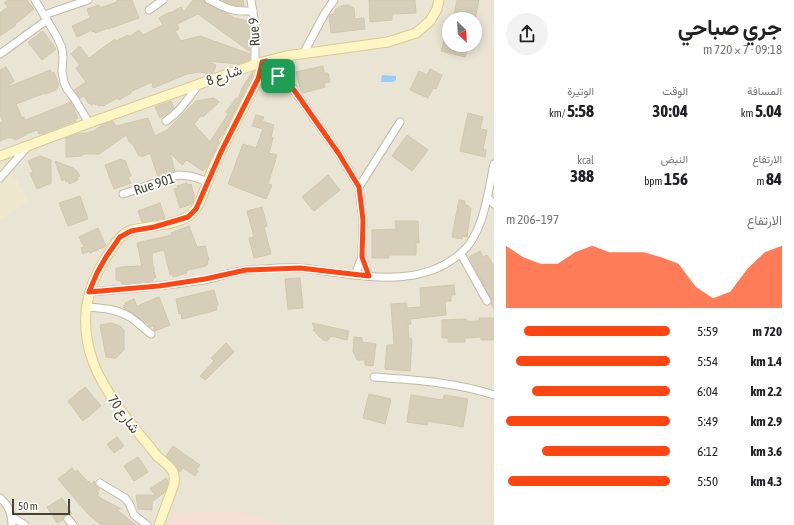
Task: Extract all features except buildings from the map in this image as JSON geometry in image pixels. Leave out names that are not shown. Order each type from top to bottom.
[{"type":"street","points":[[35,0],[62,48],[62,71],[67,89],[89,123]]},
{"type":"street","points":[[0,54],[46,18],[88,0]]},
{"type":"street","points":[[149,10],[163,0]]},
{"type":"street","points":[[209,0],[239,11],[253,11]]},
{"type":"street","name":"Rue 9","points":[[251,0],[261,62]]},
{"type":"street","points":[[303,54],[325,13],[334,0]]},
{"type":"street","name":"شارع 8","points":[[0,156],[261,62],[286,56],[388,42],[416,33],[430,21],[437,9],[439,0]]},
{"type":"street","points":[[261,62],[286,82],[297,94],[339,154],[359,187],[363,220],[362,257],[355,275]]},
{"type":"street","name":"شارع 70","points":[[159,525],[174,484],[173,472],[143,440],[112,398],[93,361],[85,323],[89,292],[106,257],[120,237],[131,231],[166,224],[188,217],[196,209],[221,152],[258,79],[261,62]]},
{"type":"street","points":[[166,121],[177,112],[199,84]]},
{"type":"street","points":[[359,187],[400,122]]},
{"type":"street","points":[[0,178],[29,145]]},
{"type":"street","points":[[89,292],[159,286],[205,279],[246,270],[300,268],[384,278],[422,274],[448,263],[461,254],[471,241],[478,228],[488,198],[494,164]]},
{"type":"street","name":"Rue 901","points":[[123,194],[178,175],[196,177],[207,182]]},
{"type":"street","points":[[488,198],[494,204]]},
{"type":"street","points":[[461,254],[487,301]]},
{"type":"street","points":[[362,257],[369,276]]},
{"type":"street","points":[[86,308],[115,310],[133,319],[151,334]]},
{"type":"street","points":[[374,377],[440,383],[470,388],[494,395]]},
{"type":"street","points":[[100,483],[125,498],[134,515],[147,525]]},
{"type":"street","points":[[0,498],[9,509],[12,517],[12,525]]},
{"type":"street","points":[[12,517],[25,525]]},
{"type":"shaded area","points":[[0,0],[494,0],[494,525],[0,525]]},
{"type":"shaded area","points":[[5,162],[29,200],[0,220],[0,165]]},
{"type":"shaded area","points":[[236,511],[285,525],[167,525],[176,513]]},
{"type":"water","points":[[382,75],[396,76],[396,80],[393,82],[381,82]]},
{"type":"route","points":[[267,61],[270,68],[278,76],[294,90],[300,98],[339,154],[359,187],[363,220],[362,257],[369,276],[300,268],[246,270],[205,279],[159,286],[89,292],[106,257],[120,237],[131,231],[154,227],[188,217],[192,214],[196,209],[230,133],[258,79],[262,62],[267,61]]}]
